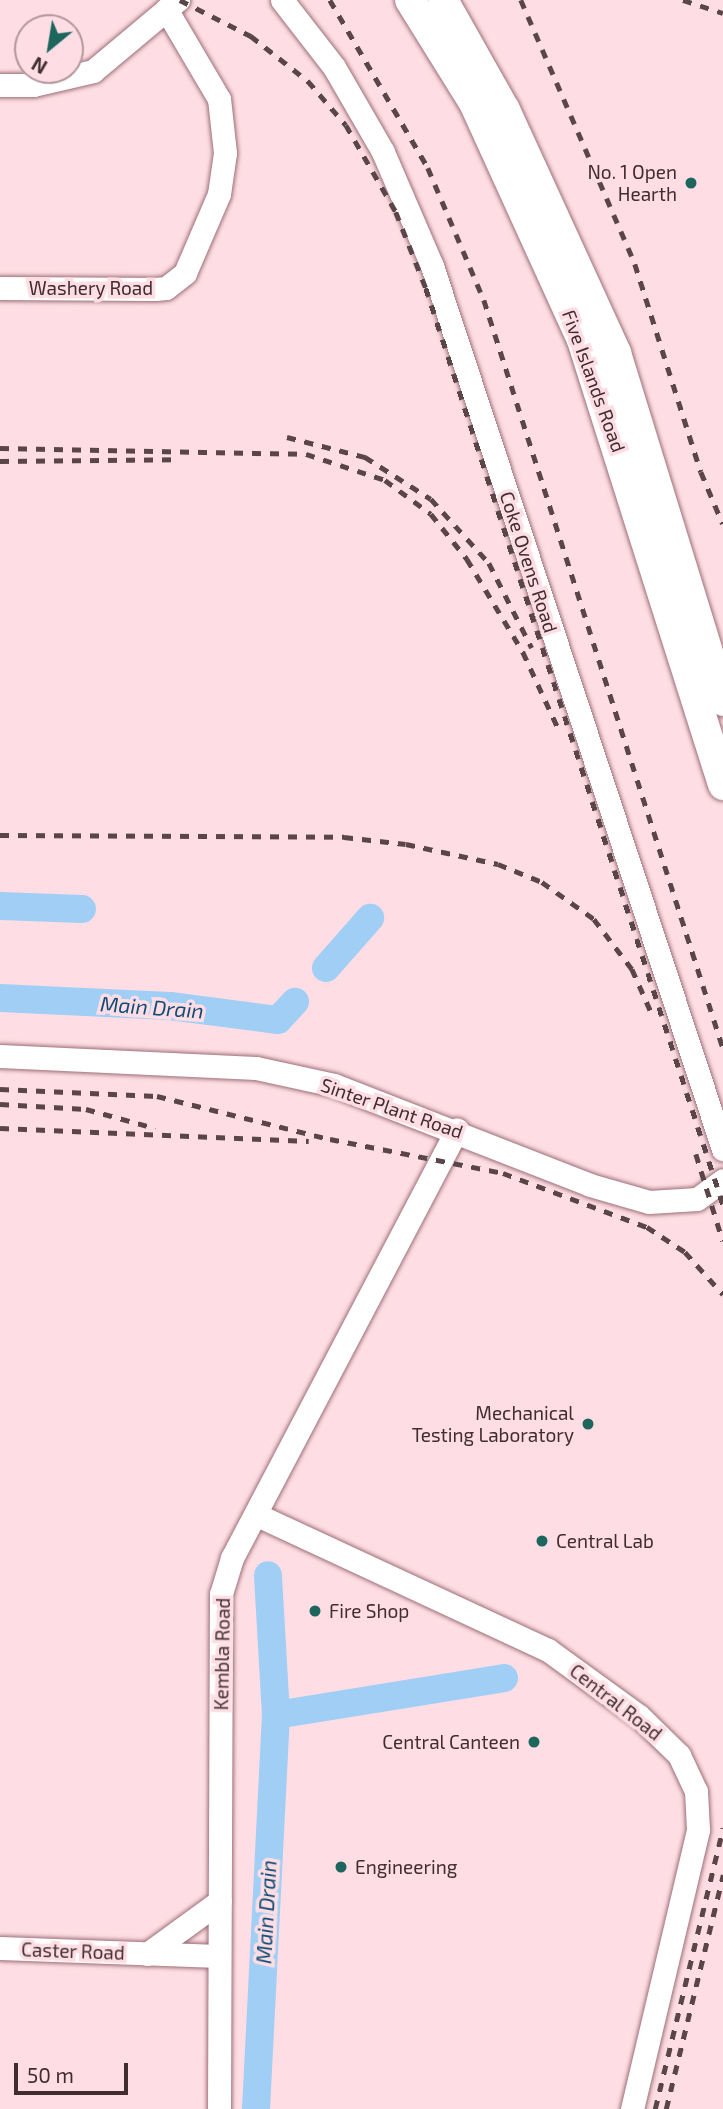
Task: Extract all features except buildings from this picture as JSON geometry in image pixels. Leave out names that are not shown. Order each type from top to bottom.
[{"type":"main road","name":"Five Islands Road","points":[[411,0],[474,103],[582,340],[723,785]]},
{"type":"main road","name":"Five Islands Road","points":[[443,0],[505,110],[616,353],[723,701]]},
{"type":"street","name":"Coke Ovens Road","points":[[282,0],[334,68],[383,152],[432,266],[723,1149]]},
{"type":"street","points":[[0,85],[33,85],[93,71],[172,5]]},
{"type":"street","name":"Washery Road","points":[[0,288],[155,289],[166,288],[185,274],[219,194],[225,153],[219,99],[172,5]]},
{"type":"street","name":"Sinter Plant Road","points":[[0,1056],[256,1068],[334,1084],[457,1129],[590,1185],[649,1202],[697,1199],[723,1180]]},
{"type":"street","name":"Kembla Road","points":[[219,2109],[221,1594],[232,1558],[457,1129]]},
{"type":"street","name":"Central Road","points":[[257,1514],[548,1650],[639,1716],[679,1755],[696,1791],[698,1830],[632,2109]]},
{"type":"street","name":"Caster Road","points":[[146,1954],[220,1901]]},
{"type":"street","name":"Caster Road","points":[[0,1948],[219,1956]]},
{"type":"waterway","points":[[0,906],[82,909]]},
{"type":"waterway","name":"Main Drain","points":[[326,968],[370,918]]},
{"type":"waterway","name":"Main Drain","points":[[0,998],[170,1006],[278,1020],[295,1002]]},
{"type":"waterway","name":"Main Drain","points":[[256,2109],[276,1715],[268,1575]]},
{"type":"waterway","name":"Main Drain","points":[[276,1715],[504,1678]]},
{"type":"railway","points":[[180,0],[251,36],[308,81],[346,125],[396,212],[426,288],[723,1204]]},
{"type":"railway","points":[[330,0],[428,168],[484,300],[723,1048]]},
{"type":"railway","points":[[521,0],[635,264],[701,472],[723,524]]},
{"type":"railway","points":[[683,0],[723,13]]},
{"type":"railway","points":[[287,437],[365,457],[431,499],[489,563],[532,648]]},
{"type":"railway","points":[[0,448],[306,454],[385,480],[431,514],[467,559],[523,652],[560,732]]},
{"type":"railway","points":[[0,461],[179,459]]},
{"type":"railway","points":[[0,835],[344,837],[406,844],[498,864],[542,882],[594,919],[632,969],[652,1014]]},
{"type":"railway","points":[[0,1089],[157,1096],[330,1139],[503,1173],[647,1227],[685,1252],[723,1294]]},
{"type":"railway","points":[[0,1104],[86,1109],[155,1128]]},
{"type":"railway","points":[[0,1128],[309,1141]]},
{"type":"railway","points":[[696,1154],[723,1241]]},
{"type":"railway","points":[[655,2109],[723,1828]]},
{"type":"railway","points":[[666,2109],[723,1875]]},
{"type":"place","name":"No. 1 Open Hearth","points":[[691,183]]},
{"type":"place","name":"Mechanical Testing Laboratory","points":[[588,1424]]},
{"type":"place","name":"Central Lab","points":[[542,1541]]},
{"type":"place","name":"Fire Shop","points":[[315,1611]]},
{"type":"place","name":"Central Canteen","points":[[534,1742]]},
{"type":"place","name":"Engineering","points":[[341,1867]]}]
